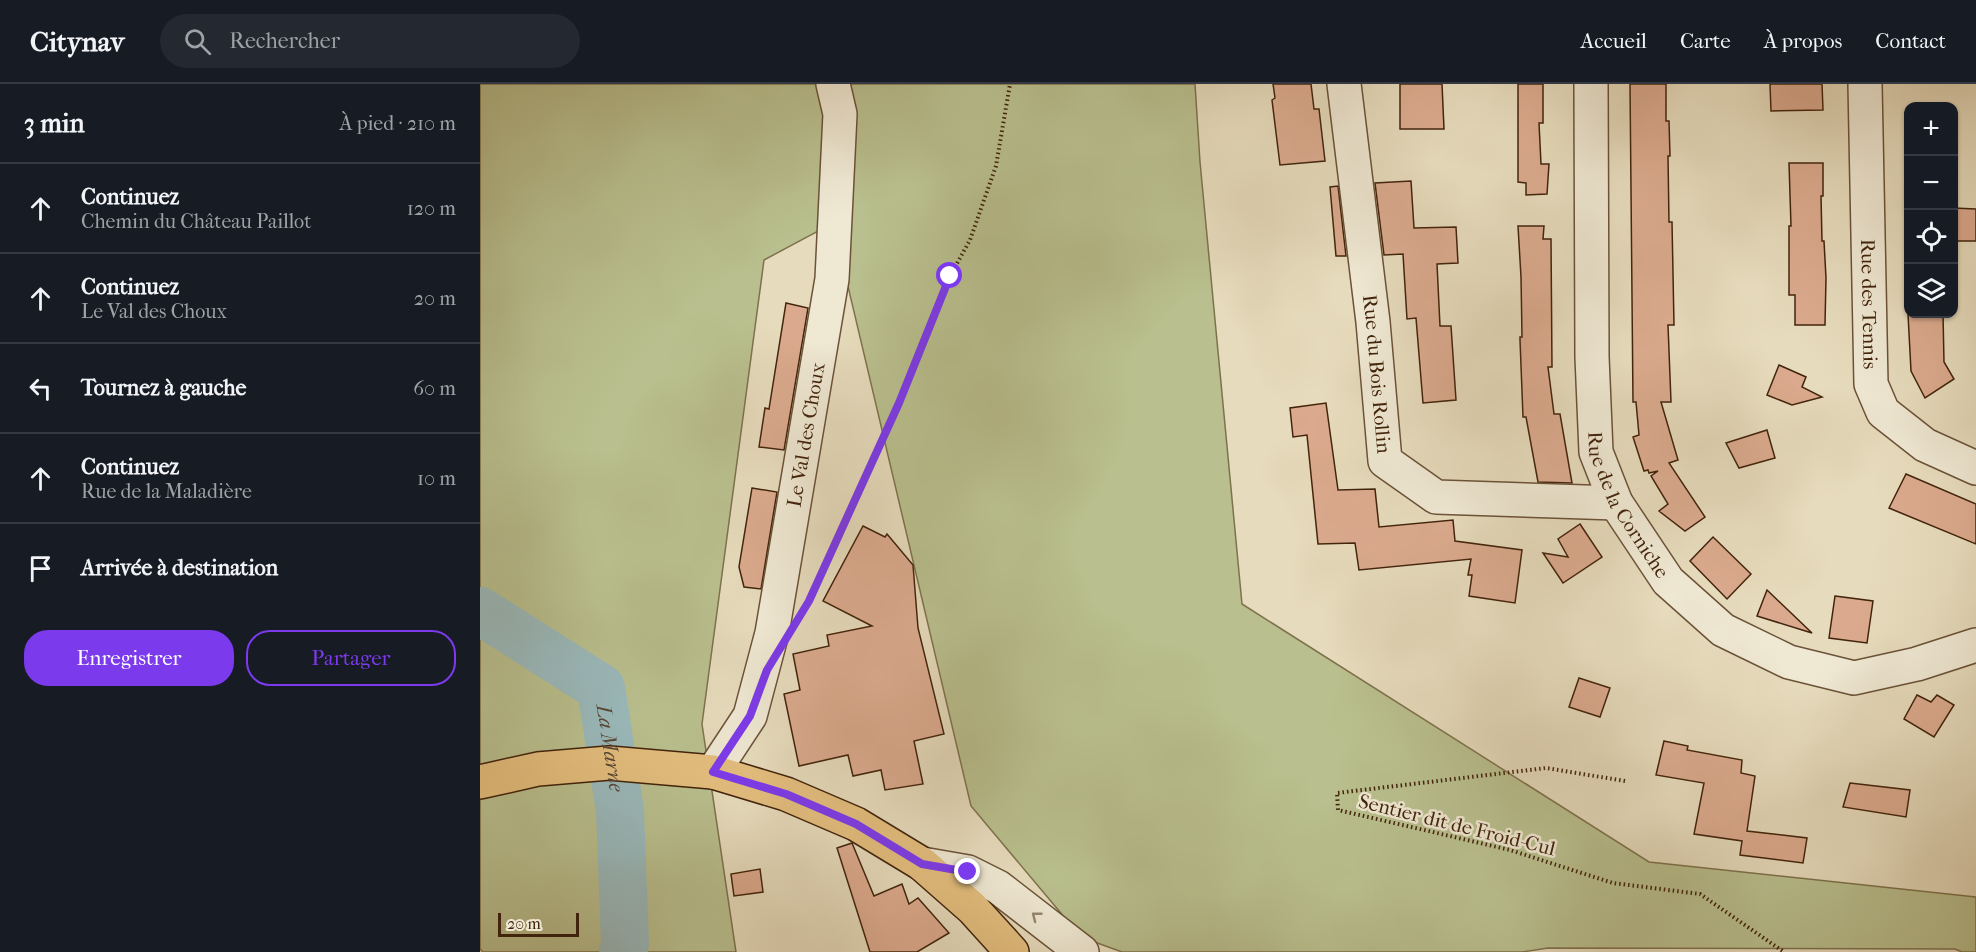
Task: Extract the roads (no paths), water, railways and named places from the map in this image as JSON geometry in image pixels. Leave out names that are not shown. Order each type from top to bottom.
[{"type":"main road","points":[[480,782],[538,769],[609,763],[713,772],[786,794],[856,824],[922,864],[972,908],[1012,952]]},
{"type":"street","name":"Le Val des Choux","points":[[713,772],[750,716],[772,633],[832,279],[840,114],[833,84]]},
{"type":"street","name":"Rue du Bois Rollin","points":[[1344,84],[1373,322],[1385,461],[1436,497],[1616,503]]},
{"type":"street","name":"Rue de la Corniche","points":[[1591,84],[1592,357],[1596,452],[1616,503],[1668,581],[1723,630],[1789,662],[1854,678],[1917,664],[1976,645]]},
{"type":"street","name":"Rue des Tennis","points":[[1865,84],[1871,384],[1883,412],[1925,445],[1976,468]]},
{"type":"street","points":[[922,864],[968,872],[998,887],[1082,952]]},
{"type":"waterway","name":"La Marne","points":[[480,611],[601,688],[620,811],[625,943],[623,952]]}]
